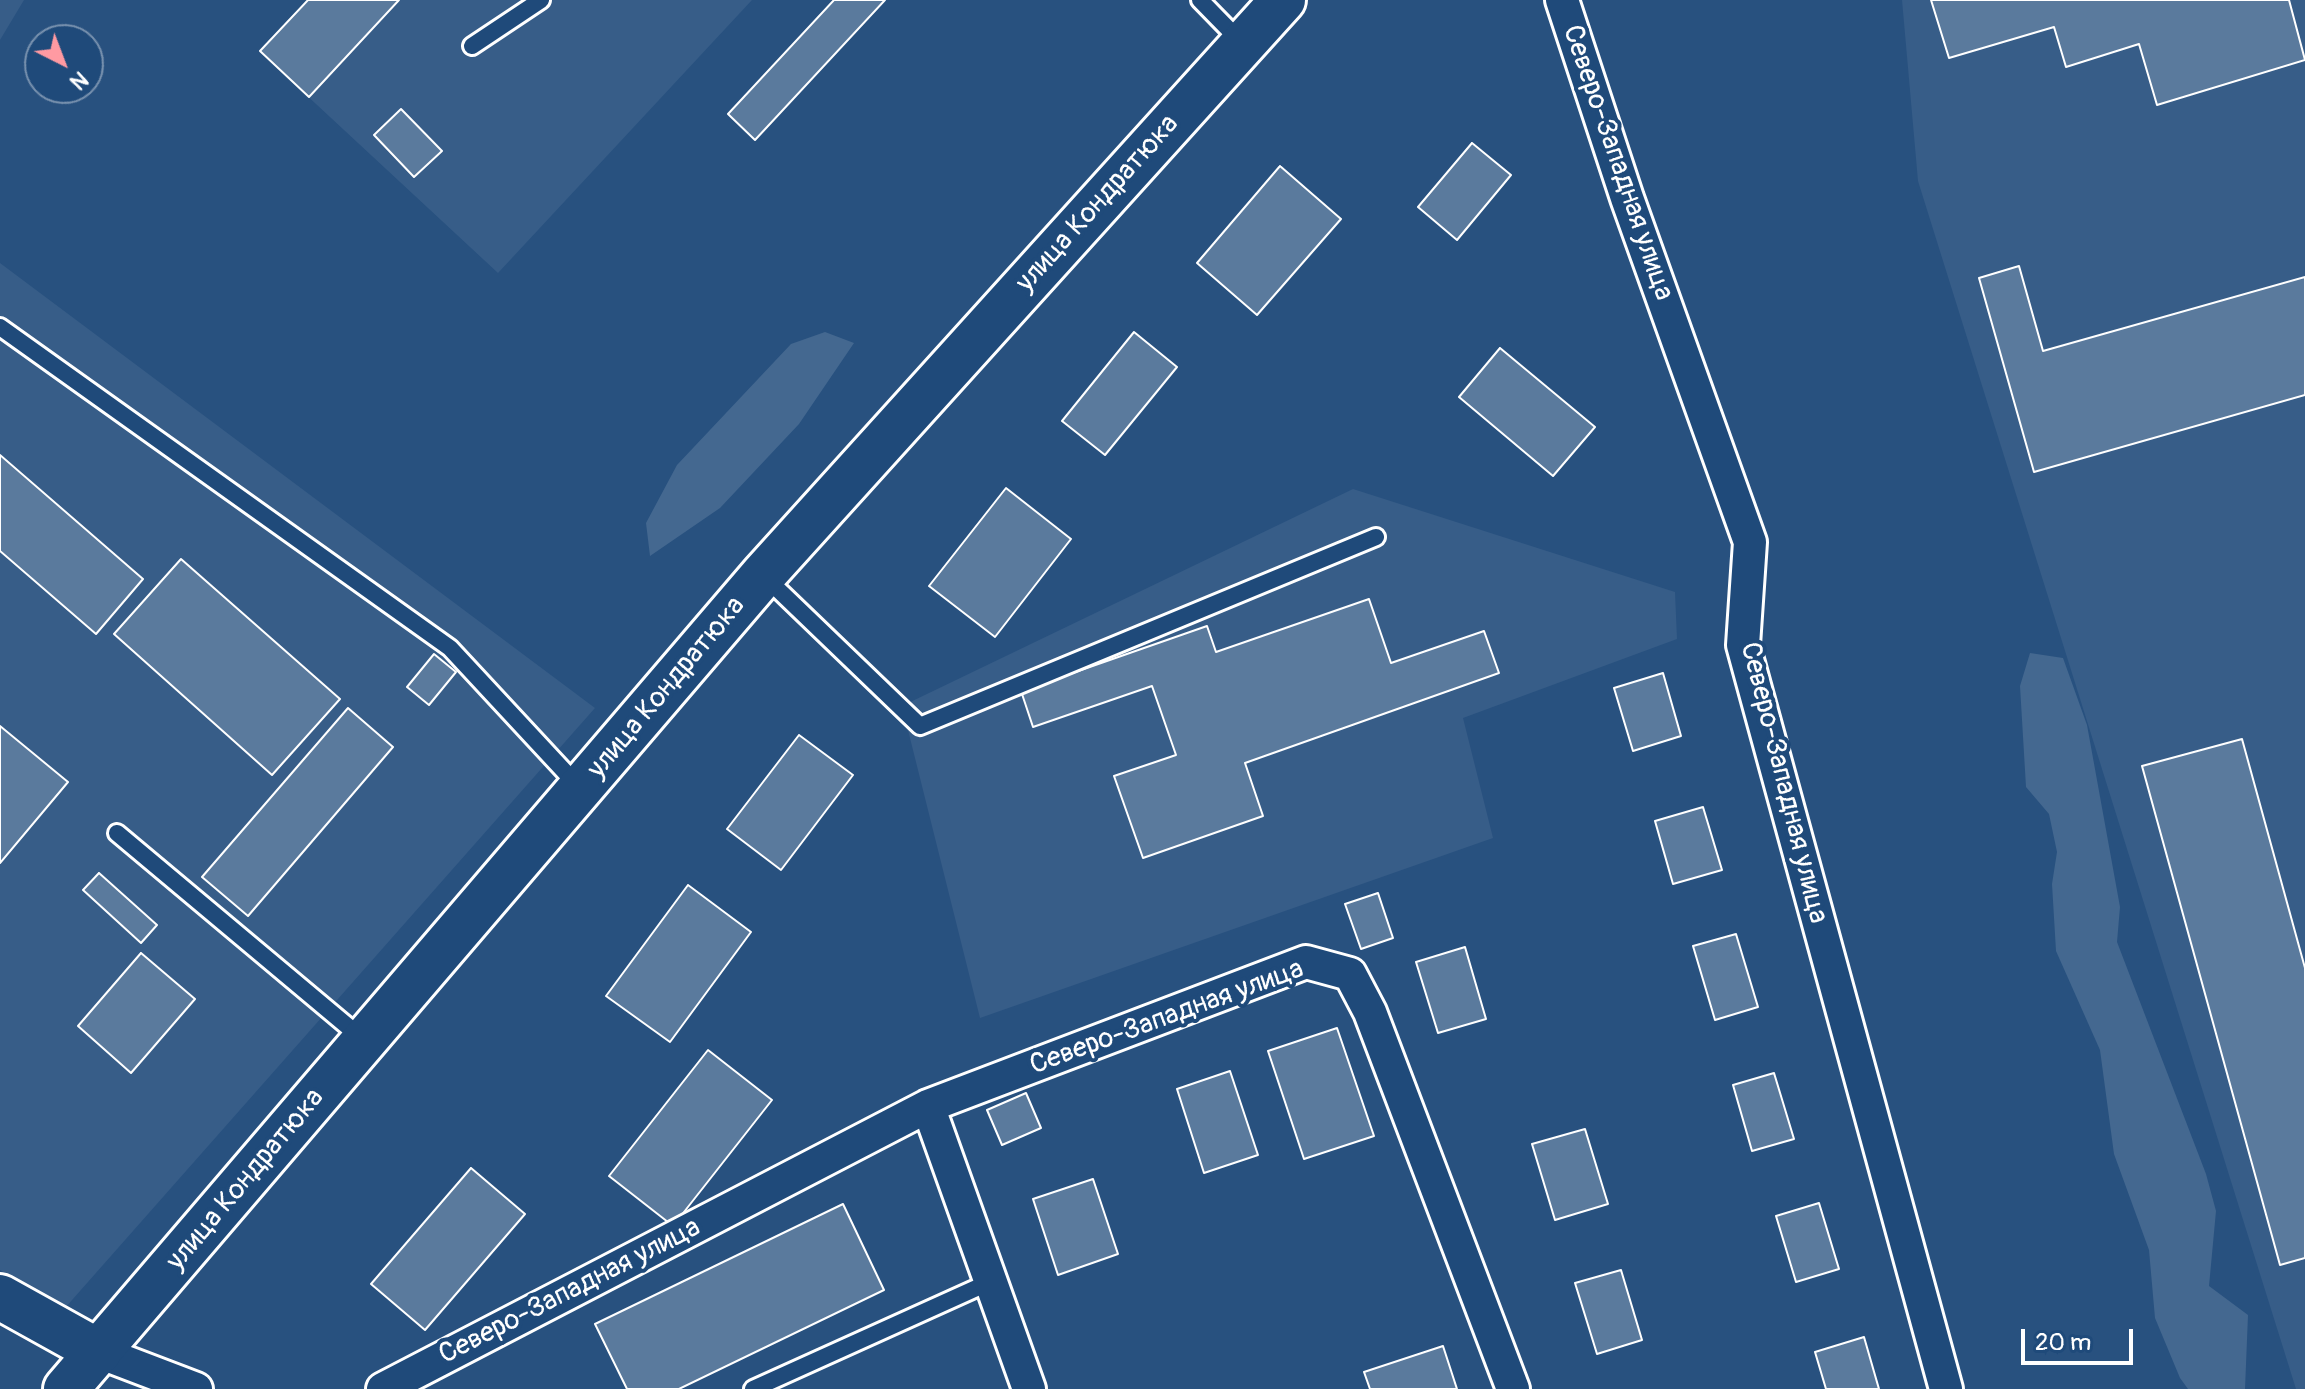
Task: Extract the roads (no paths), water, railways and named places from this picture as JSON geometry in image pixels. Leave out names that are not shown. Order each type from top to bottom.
[{"type":"main road","name":"улица Кондратюка","points":[[66,1389],[763,575],[1283,0]]},
{"type":"main road","points":[[0,1297],[99,1352]]},
{"type":"street","name":"Северо-Западная улица","points":[[1562,0],[1627,198],[1750,542],[1743,645],[1946,1389]]},
{"type":"street","name":"Северо-Западная улица","points":[[383,1389],[928,1106],[1306,962],[1350,974],[1370,1012],[1513,1389]]},
{"type":"street","points":[[928,1106],[1029,1389]]},
{"type":"street","points":[[99,1352],[196,1389]]},
{"type":"lane","points":[[472,46],[541,0]]},
{"type":"lane","points":[[1200,0],[1243,44]]},
{"type":"lane","points":[[0,327],[450,648],[581,789]]},
{"type":"lane","points":[[763,575],[920,726],[1376,537]]},
{"type":"lane","points":[[117,833],[365,1041]]},
{"type":"lane","points":[[753,1389],[992,1281]]}]
